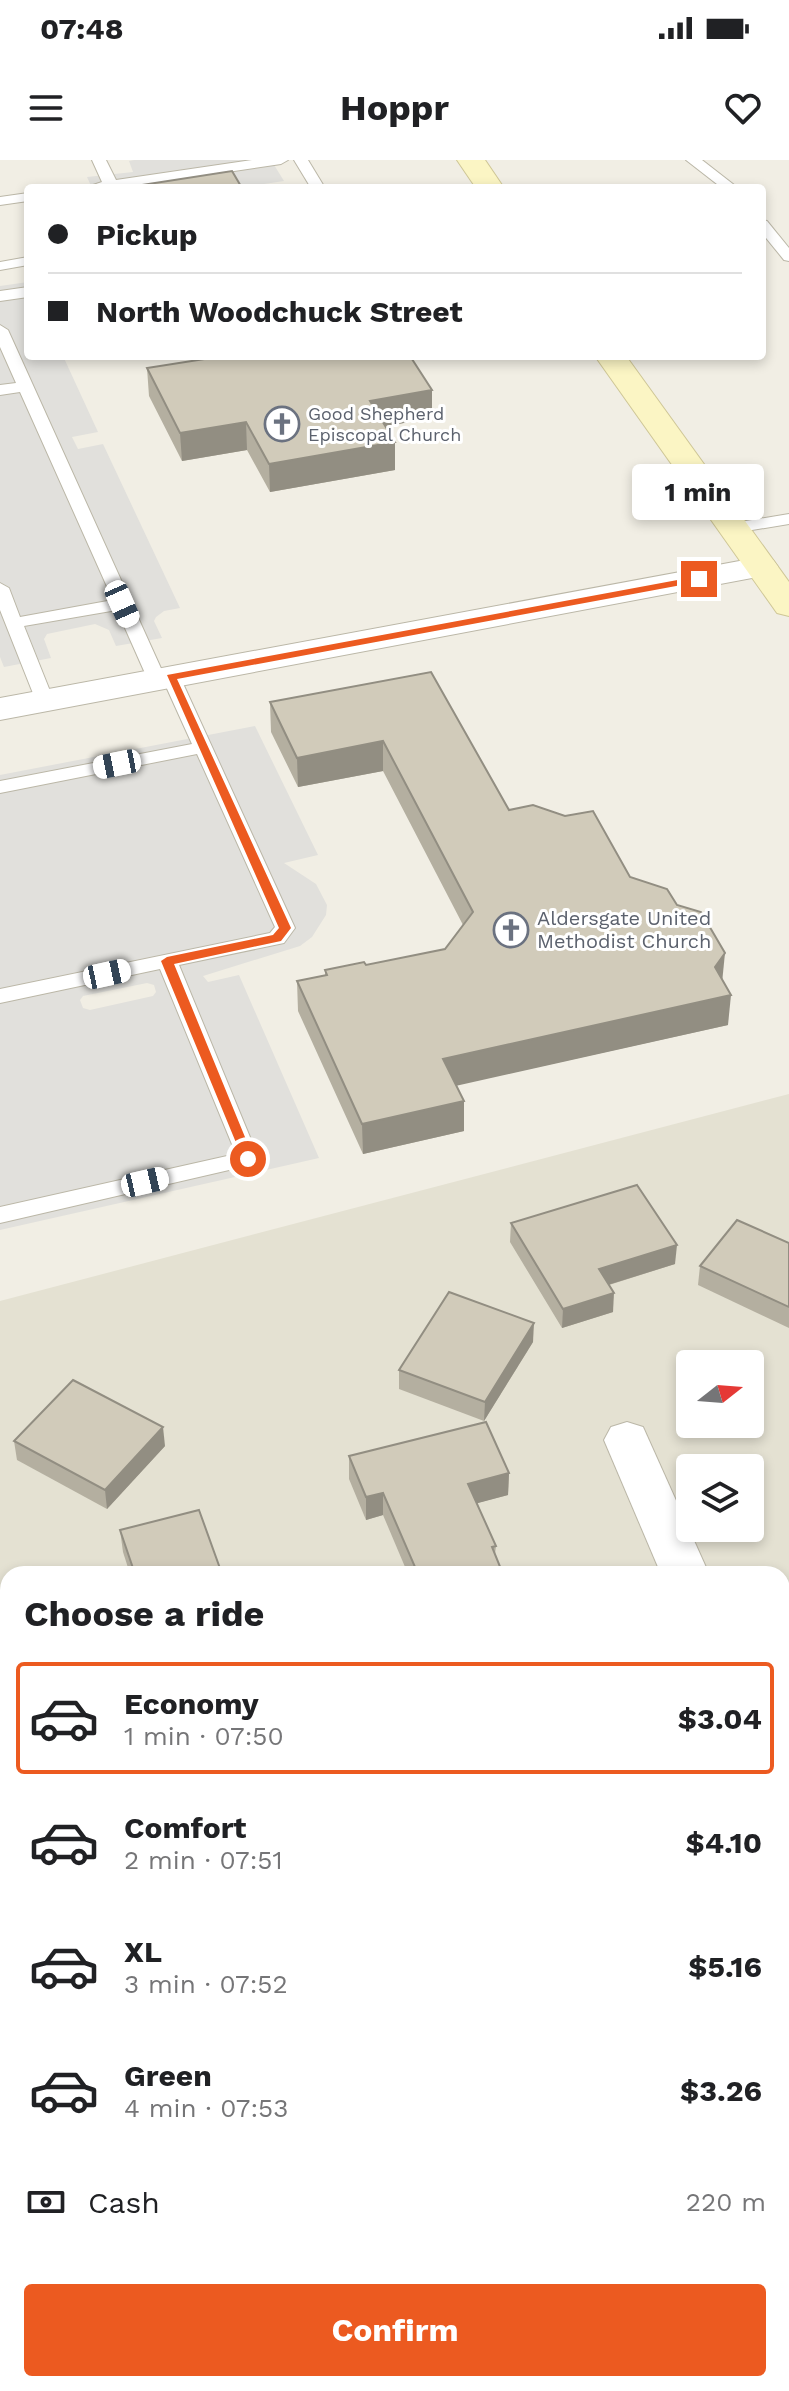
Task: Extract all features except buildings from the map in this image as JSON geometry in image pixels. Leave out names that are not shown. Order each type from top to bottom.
[{"type":"main road","points":[[471,160],[487,184]]},
{"type":"main road","points":[[613,360],[788,604]]},
{"type":"street","points":[[0,709],[761,567]]},
{"type":"street","points":[[627,1440],[682,1566]]},
{"type":"lane","points":[[99,160],[111,184]]},
{"type":"lane","points":[[118,184],[281,160]]},
{"type":"lane","points":[[301,160],[316,184]]},
{"type":"lane","points":[[695,162],[720,160]]},
{"type":"lane","points":[[695,162],[725,184]]},
{"type":"lane","points":[[0,201],[24,198]]},
{"type":"lane","points":[[766,229],[789,257]]},
{"type":"lane","points":[[0,266],[24,262]]},
{"type":"lane","points":[[0,296],[24,293]]},
{"type":"lane","points":[[0,330],[122,604],[203,747],[285,928],[277,938],[0,996]]},
{"type":"lane","points":[[0,390],[25,386]]},
{"type":"lane","points":[[734,528],[789,519]]},
{"type":"lane","points":[[0,588],[45,701]]},
{"type":"lane","points":[[14,623],[122,604]]},
{"type":"lane","points":[[0,787],[203,747]]},
{"type":"lane","points":[[0,1215],[248,1159],[167,961]]},
{"type":"shaded area","points":[[271,160],[284,181],[264,184],[90,184],[87,177],[133,172],[129,161]]},
{"type":"shaded area","points":[[24,283],[24,360],[65,360],[98,432],[72,437],[78,449],[103,444],[180,608],[164,611],[156,617],[154,621],[162,638],[116,646],[109,630],[95,624],[47,634],[44,639],[51,658],[4,667],[0,657],[0,286]]},
{"type":"shaded area","points":[[255,726],[318,855],[284,863],[316,884],[327,905],[326,915],[312,937],[300,946],[203,976],[208,982],[239,975],[319,1158],[0,1230],[0,775]],"holes":[[[147,983],[154,985],[156,992],[153,996],[90,1010],[83,1008],[80,1000],[83,996]]]},
{"type":"shaded area","points":[[789,1094],[789,1566],[0,1566],[0,1301]]},
{"type":"place","name":"Good Shepherd Episcopal Church","points":[[282,424]]},
{"type":"place","name":"Aldersgate United Methodist Church","points":[[511,930]]},
{"type":"route","points":[[248,1159],[167,961],[277,938],[285,928],[171,677],[699,579]]}]
